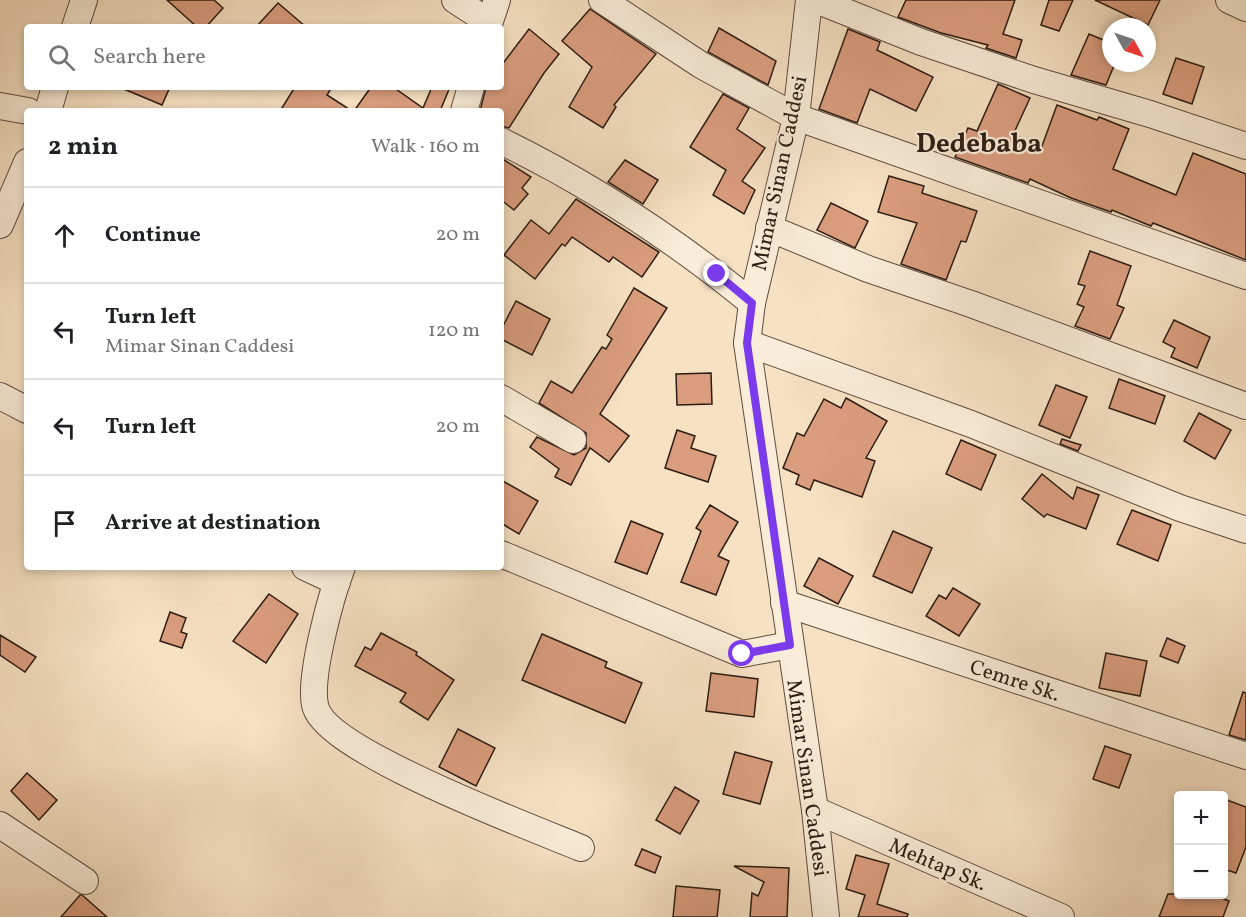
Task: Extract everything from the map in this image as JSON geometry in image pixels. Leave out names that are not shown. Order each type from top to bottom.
[{"type":"street","points":[[76,24],[84,0]]},
{"type":"street","points":[[455,0],[491,16]]},
{"type":"street","points":[[602,0],[701,65],[796,117],[1246,276]]},
{"type":"street","name":"Mimar Sinan Caddesi","points":[[809,0],[796,117],[752,303],[747,343],[815,810],[826,917]]},
{"type":"street","points":[[816,0],[921,42],[1246,146]]},
{"type":"street","points":[[1229,0],[1246,8]]},
{"type":"street","points":[[49,108],[54,90]]},
{"type":"street","points":[[465,108],[470,90]]},
{"type":"street","points":[[0,106],[24,110]]},
{"type":"street","points":[[504,143],[600,194],[662,233],[752,303]]},
{"type":"street","points":[[0,225],[24,169]]},
{"type":"street","points":[[769,228],[868,269],[971,304],[1246,406]]},
{"type":"street","points":[[747,343],[961,420],[1180,508],[1246,530]]},
{"type":"street","points":[[0,396],[24,408]]},
{"type":"street","points":[[504,400],[573,440]]},
{"type":"street","points":[[504,555],[742,654],[790,645]]},
{"type":"street","points":[[320,570],[340,574],[314,682],[315,708],[330,728],[406,774],[581,848]]},
{"type":"street","name":"Cemre Sk.","points":[[784,603],[1246,756]]},
{"type":"street","name":"Mehtap Sk.","points":[[815,810],[1060,917]]},
{"type":"street","points":[[0,825],[85,881]]},
{"type":"building","points":[[167,0],[214,0],[223,8],[209,24],[194,24]]},
{"type":"building","points":[[906,0],[1015,0],[1003,34],[1022,40],[1016,58],[986,48],[988,45],[941,33],[898,17]]},
{"type":"building","points":[[1049,0],[1073,0],[1059,31],[1041,25]]},
{"type":"building","points":[[1095,0],[1160,0],[1151,18],[1133,18]]},
{"type":"building","points":[[278,3],[302,24],[259,24]]},
{"type":"building","points":[[590,9],[656,54],[614,105],[616,107],[603,128],[569,107],[592,67],[562,41]]},
{"type":"building","points":[[719,28],[776,61],[768,85],[708,52]]},
{"type":"building","points":[[529,29],[559,54],[509,128],[504,127],[504,108],[481,108],[485,90],[504,90],[504,62]]},
{"type":"building","points":[[848,29],[880,42],[877,50],[933,77],[916,111],[870,89],[857,123],[819,109]]},
{"type":"building","points":[[1089,34],[1102,39],[1102,72],[1111,72],[1106,85],[1071,75]]},
{"type":"building","points":[[1176,58],[1204,67],[1192,104],[1163,94]]},
{"type":"building","points":[[998,84],[1030,98],[1013,135],[1042,146],[1057,105],[1097,120],[1099,117],[1129,129],[1113,169],[1176,195],[1193,153],[1246,174],[1246,260],[1153,223],[1151,226],[1112,210],[1111,212],[1071,198],[1030,179],[1028,183],[955,157],[968,128],[977,131]]},
{"type":"building","points":[[126,90],[169,90],[162,105]]},
{"type":"building","points":[[293,90],[330,90],[327,95],[347,108],[282,108]]},
{"type":"building","points":[[369,90],[397,90],[423,108],[356,108]]},
{"type":"building","points":[[431,90],[449,90],[441,108],[423,108]]},
{"type":"building","points":[[723,94],[749,108],[737,129],[765,148],[742,181],[755,190],[744,214],[713,195],[726,170],[690,147]]},
{"type":"building","points":[[504,160],[531,177],[522,188],[528,194],[514,210],[504,202]]},
{"type":"building","points":[[625,160],[658,180],[643,204],[608,182]]},
{"type":"building","points":[[889,176],[924,186],[922,193],[977,211],[966,242],[961,241],[946,280],[901,264],[917,223],[878,212]]},
{"type":"building","points":[[576,199],[659,252],[642,277],[613,257],[609,262],[572,237],[565,246],[562,244],[535,279],[504,255],[531,220],[549,234]]},
{"type":"building","points":[[831,203],[868,221],[855,248],[817,230]]},
{"type":"building","points":[[1090,251],[1131,266],[1117,305],[1124,308],[1110,339],[1075,326],[1084,307],[1077,304],[1085,286],[1078,284]]},
{"type":"building","points":[[634,288],[667,308],[600,414],[629,436],[609,462],[590,448],[571,485],[555,477],[559,469],[530,447],[537,437],[574,455],[586,448],[586,433],[539,403],[551,381],[572,393],[602,347],[606,349],[612,339],[607,335]]},
{"type":"building","points":[[516,301],[550,319],[532,355],[504,341],[504,324]]},
{"type":"building","points":[[1174,320],[1210,337],[1197,368],[1171,357],[1175,348],[1163,342]]},
{"type":"building","points":[[711,373],[712,404],[677,405],[676,374]]},
{"type":"building","points":[[1119,379],[1165,396],[1155,424],[1109,408]]},
{"type":"building","points":[[1056,385],[1087,397],[1070,438],[1039,425]]},
{"type":"building","points":[[846,398],[887,421],[866,458],[875,461],[862,497],[814,480],[810,490],[796,484],[799,475],[783,468],[797,433],[804,436],[824,399],[841,408]]},
{"type":"building","points":[[1199,413],[1231,430],[1215,459],[1184,441]]},
{"type":"building","points":[[677,430],[695,436],[691,448],[716,456],[708,482],[665,468]]},
{"type":"building","points":[[1062,439],[1081,445],[1078,451],[1060,444]]},
{"type":"building","points":[[961,440],[996,455],[981,490],[946,474]]},
{"type":"building","points":[[1042,474],[1073,499],[1077,487],[1099,495],[1086,529],[1047,514],[1044,517],[1022,499]]},
{"type":"building","points":[[504,482],[538,501],[519,534],[504,525]]},
{"type":"building","points":[[710,505],[738,522],[718,556],[729,561],[716,595],[681,582],[701,531],[696,528]]},
{"type":"building","points":[[1132,510],[1171,525],[1158,561],[1117,544]]},
{"type":"building","points":[[631,521],[663,534],[647,574],[615,562]]},
{"type":"building","points":[[893,531],[932,548],[912,593],[873,576]]},
{"type":"building","points":[[819,558],[853,576],[838,604],[804,586]]},
{"type":"building","points":[[953,588],[980,604],[959,636],[926,616],[939,595],[946,599]]},
{"type":"building","points":[[269,594],[298,614],[266,663],[233,641]]},
{"type":"building","points":[[170,612],[186,618],[181,632],[187,634],[182,648],[160,641]]},
{"type":"building","points":[[381,633],[417,652],[416,655],[454,680],[428,720],[400,702],[406,693],[355,666],[365,647],[371,650]]},
{"type":"building","points":[[542,634],[607,662],[605,667],[642,683],[625,723],[522,680]]},
{"type":"building","points":[[0,635],[36,657],[25,672],[0,655]]},
{"type":"building","points":[[1167,638],[1185,646],[1178,663],[1160,656]]},
{"type":"building","points":[[1106,653],[1147,661],[1140,696],[1099,688]]},
{"type":"building","points":[[711,673],[758,679],[754,717],[706,711]]},
{"type":"building","points":[[1243,692],[1246,693],[1246,740],[1229,735]]},
{"type":"building","points":[[458,729],[495,748],[476,786],[439,767]]},
{"type":"building","points":[[1105,746],[1131,755],[1119,788],[1093,779]]},
{"type":"building","points":[[735,752],[772,762],[760,804],[723,794]]},
{"type":"building","points":[[27,773],[57,800],[39,820],[11,791]]},
{"type":"building","points":[[675,787],[699,801],[680,834],[656,820]]},
{"type":"building","points":[[1228,800],[1246,807],[1246,847],[1236,873],[1228,870]]},
{"type":"building","points":[[642,849],[661,857],[655,873],[635,865]]},
{"type":"building","points":[[856,855],[889,864],[877,904],[908,914],[907,917],[858,917],[865,895],[846,889]]},
{"type":"building","points":[[734,866],[789,868],[787,917],[750,917],[752,893],[758,896],[764,882]]},
{"type":"building","points":[[676,886],[720,890],[717,917],[673,917]]},
{"type":"building","points":[[1168,894],[1174,894],[1174,899],[1224,899],[1229,901],[1223,917],[1159,917]]},
{"type":"building","points":[[82,895],[107,917],[61,917]]},
{"type":"district","name":"Dedebaba","points":[[979,143]]},
{"type":"route","points":[[717,274],[752,303],[747,343],[790,645],[742,654]]}]
